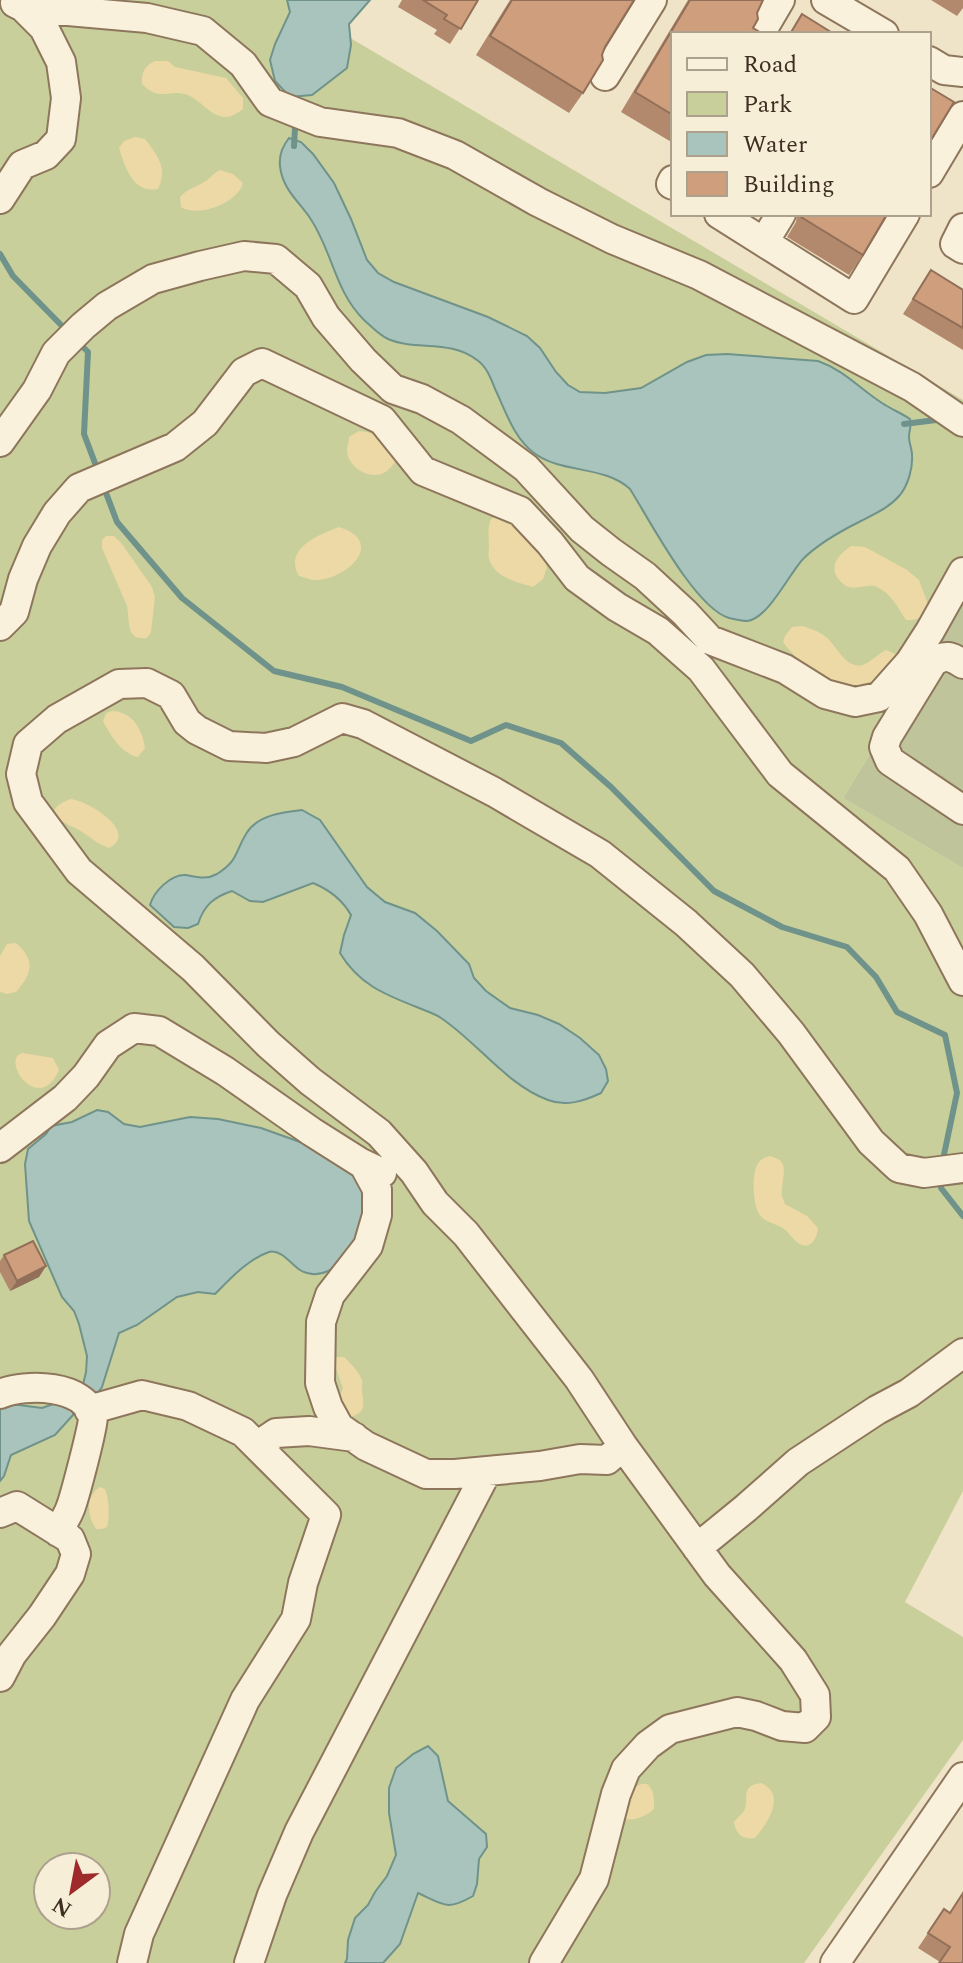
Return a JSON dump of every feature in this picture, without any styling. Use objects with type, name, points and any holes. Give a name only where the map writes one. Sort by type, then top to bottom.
[{"type":"street","points":[[605,76],[652,0]]},
{"type":"street","points":[[761,32],[780,0]]},
{"type":"street","points":[[826,0],[881,32]]},
{"type":"street","points":[[0,199],[22,165],[46,155],[61,139],[66,98],[61,62],[44,28],[16,3]]},
{"type":"street","points":[[16,3],[147,18],[203,31],[243,64],[270,102],[320,122],[398,133],[455,155],[550,209],[699,275],[912,387],[963,422]]},
{"type":"street","points":[[931,62],[944,70],[963,72]]},
{"type":"street","points":[[931,170],[963,116]]},
{"type":"street","points":[[722,216],[854,299],[904,216]]},
{"type":"street","points":[[764,242],[780,216]]},
{"type":"street","points":[[963,228],[955,244],[963,249]]},
{"type":"street","points":[[0,442],[37,390],[56,353],[107,306],[153,279],[244,256],[276,259],[308,286],[326,317],[393,389],[422,399],[461,420],[526,468],[582,529],[645,576],[710,640],[785,669],[825,694],[855,702],[879,697],[910,662],[963,572]]},
{"type":"street","points":[[0,626],[14,612],[37,546],[57,513],[79,488],[175,447],[205,423],[244,372],[262,363],[382,420],[423,471],[520,511],[577,578],[658,631],[701,669],[780,774],[897,869],[928,914],[963,981]]},
{"type":"street","points":[[963,664],[942,656],[933,662],[884,747],[890,761],[963,810]]},
{"type":"street","points":[[544,1963],[594,1879],[616,1794],[626,1769],[648,1745],[670,1729],[737,1712],[782,1726],[805,1728],[816,1717],[815,1695],[793,1660],[717,1575],[531,1315],[466,1234],[432,1199],[414,1172],[379,1133],[310,1081],[268,1044],[193,968],[79,871],[28,802],[21,774],[28,744],[57,719],[119,684],[147,683],[171,695],[187,722],[229,746],[266,748],[294,742],[342,718],[363,724],[481,785],[600,854],[686,923],[742,975],[791,1033],[871,1142],[899,1168],[948,1170]]},
{"type":"street","points":[[0,1148],[65,1098],[86,1076],[108,1045],[134,1028],[159,1031],[225,1071],[364,1165],[432,1199]]},
{"type":"street","points":[[364,1165],[377,1189],[377,1215],[368,1246],[330,1295],[321,1322],[320,1383],[339,1427],[399,1463],[426,1474],[540,1466],[580,1459],[607,1460],[623,1446]]},
{"type":"street","points":[[697,1548],[798,1462],[877,1410],[909,1393],[963,1353]]},
{"type":"street","points":[[0,1394],[12,1389],[47,1387],[87,1404],[94,1420],[70,1509],[58,1532]]},
{"type":"street","points":[[89,1410],[142,1395],[188,1406],[243,1432],[326,1515],[303,1583],[296,1619],[245,1700],[139,1934],[132,1963]]},
{"type":"street","points":[[257,1446],[276,1433],[309,1431],[354,1437]]},
{"type":"street","points":[[249,1963],[272,1895],[299,1832],[487,1471]]},
{"type":"street","points":[[0,1513],[17,1506],[70,1539],[76,1554],[70,1574],[12,1654],[0,1677]]},
{"type":"street","points":[[835,1963],[963,1777]]},
{"type":"green space","points":[[0,0],[286,0],[963,400],[963,603],[843,798],[963,868],[963,1491],[905,1602],[963,1637],[963,1740],[804,1963],[0,1963]]},
{"type":"green space","points":[[963,603],[963,868],[843,798]]},
{"type":"sand","points":[[155,61],[168,61],[175,67],[226,78],[243,98],[243,109],[232,116],[223,117],[188,95],[154,93],[142,84],[142,76],[146,67]]},
{"type":"sand","points":[[135,137],[145,139],[160,162],[162,175],[158,189],[142,187],[127,171],[119,148],[124,141]]},
{"type":"sand","points":[[220,170],[233,174],[243,183],[234,197],[207,210],[181,207],[180,197]]},
{"type":"sand","points":[[359,431],[378,436],[390,448],[396,461],[387,471],[368,474],[351,462],[347,450],[349,437]]},
{"type":"sand","points":[[502,514],[514,519],[541,554],[547,567],[543,579],[533,587],[501,575],[489,559],[491,519]]},
{"type":"sand","points":[[339,527],[353,534],[360,542],[361,551],[356,560],[337,575],[325,579],[312,580],[299,576],[295,566],[299,551],[313,539]]},
{"type":"sand","points":[[106,536],[114,536],[122,544],[152,587],[155,597],[151,632],[147,638],[132,633],[127,606],[102,548],[102,540]]},
{"type":"sand","points":[[851,546],[865,547],[919,580],[929,607],[924,613],[917,619],[906,620],[894,601],[882,590],[873,586],[846,586],[834,568],[840,555]]},
{"type":"sand","points":[[803,626],[823,635],[853,664],[865,664],[886,650],[895,654],[897,665],[883,684],[858,688],[837,684],[806,666],[783,642],[792,627]]},
{"type":"sand","points":[[112,711],[131,718],[139,728],[145,748],[138,757],[122,748],[103,721],[106,713]]},
{"type":"sand","points":[[70,799],[88,805],[108,818],[115,826],[117,841],[109,848],[54,815],[61,803]]},
{"type":"sand","points":[[16,943],[27,955],[30,967],[16,992],[7,994],[0,992],[0,956],[7,944]]},
{"type":"sand","points":[[22,1053],[53,1058],[59,1070],[51,1083],[42,1088],[33,1087],[25,1081],[16,1065],[16,1058]]},
{"type":"sand","points":[[770,1156],[783,1165],[782,1194],[785,1204],[807,1216],[818,1228],[809,1245],[798,1243],[786,1230],[766,1221],[758,1212],[754,1194],[756,1166]]},
{"type":"sand","points":[[337,1357],[344,1357],[358,1372],[362,1382],[363,1408],[349,1417],[337,1403],[343,1388],[334,1363]]},
{"type":"sand","points":[[100,1487],[105,1489],[109,1518],[107,1527],[96,1529],[89,1506],[92,1496]]},
{"type":"sand","points":[[761,1783],[773,1794],[773,1809],[755,1838],[743,1837],[736,1830],[734,1822],[744,1811],[746,1793],[750,1787]]},
{"type":"sand","points":[[647,1784],[651,1789],[654,1809],[640,1817],[625,1819],[622,1815],[630,1790]]},
{"type":"water","points":[[287,0],[370,0],[349,24],[351,45],[347,68],[312,95],[290,97],[275,81],[270,60],[290,12]]},
{"type":"water","points":[[289,138],[301,142],[313,154],[334,183],[367,260],[378,273],[527,336],[568,385],[580,392],[605,393],[641,388],[706,355],[818,361],[836,369],[882,403],[910,419],[912,465],[903,491],[886,507],[809,553],[763,613],[747,621],[729,618],[716,611],[688,581],[630,489],[608,476],[545,460],[527,447],[511,424],[480,363],[467,354],[445,347],[388,339],[364,320],[346,296],[318,231],[283,179],[280,159]]},
{"type":"water","points":[[302,810],[320,820],[367,887],[385,902],[415,913],[437,931],[469,964],[474,978],[486,991],[510,1008],[559,1024],[599,1055],[608,1081],[601,1093],[568,1103],[548,1100],[533,1093],[441,1018],[365,981],[340,953],[351,915],[335,896],[313,883],[263,902],[250,901],[232,891],[210,903],[198,924],[188,928],[174,927],[150,905],[159,889],[175,877],[209,877],[224,869],[233,860],[246,834],[257,823],[271,816]]},
{"type":"water","points":[[97,1110],[108,1112],[124,1124],[140,1127],[190,1117],[218,1119],[261,1128],[300,1142],[351,1168],[367,1190],[360,1239],[343,1261],[326,1272],[309,1274],[282,1255],[269,1252],[247,1264],[215,1294],[198,1292],[177,1297],[137,1325],[119,1333],[102,1387],[92,1401],[81,1393],[87,1356],[79,1324],[74,1311],[62,1297],[29,1221],[25,1164],[28,1149],[51,1126],[72,1122]]},
{"type":"water","points":[[65,1400],[73,1404],[73,1415],[55,1435],[11,1455],[0,1481],[0,1405],[42,1408]]},
{"type":"water","points":[[428,1746],[438,1756],[448,1801],[486,1834],[487,1847],[479,1859],[473,1896],[457,1904],[446,1905],[418,1893],[400,1944],[383,1963],[345,1963],[355,1918],[368,1905],[387,1876],[396,1855],[389,1813],[389,1788],[396,1768]]},
{"type":"building","points":[[423,0],[478,0],[461,29],[444,19],[447,15]]},
{"type":"building","points":[[512,0],[634,0],[605,47],[603,60],[583,93],[490,36]]},
{"type":"building","points":[[690,0],[763,0],[753,28],[760,32],[671,32],[671,114],[635,92]]},
{"type":"building","points":[[802,14],[831,32],[791,32]]},
{"type":"building","points":[[931,88],[954,102],[931,140]]},
{"type":"building","points":[[802,216],[886,216],[863,255]]},
{"type":"building","points":[[931,270],[963,290],[963,328],[913,299]]},
{"type":"building","points":[[33,1241],[46,1266],[17,1281],[4,1255]]},
{"type":"building","points":[[963,1893],[963,1963],[939,1963],[950,1947],[928,1933],[944,1909],[950,1913]]},
{"type":"waterway","points":[[294,146],[295,128]]},
{"type":"waterway","points":[[0,254],[13,276],[66,330]]},
{"type":"waterway","points":[[77,341],[88,352],[84,434],[98,471]]},
{"type":"waterway","points":[[904,424],[936,420]]},
{"type":"waterway","points":[[103,485],[117,522],[182,598],[274,671],[342,687],[471,741],[506,725],[561,743],[611,787],[714,891],[782,927],[847,947],[876,977],[897,1012],[945,1035],[957,1093],[942,1164]]},
{"type":"waterway","points":[[941,1179],[941,1188],[963,1216]]}]
